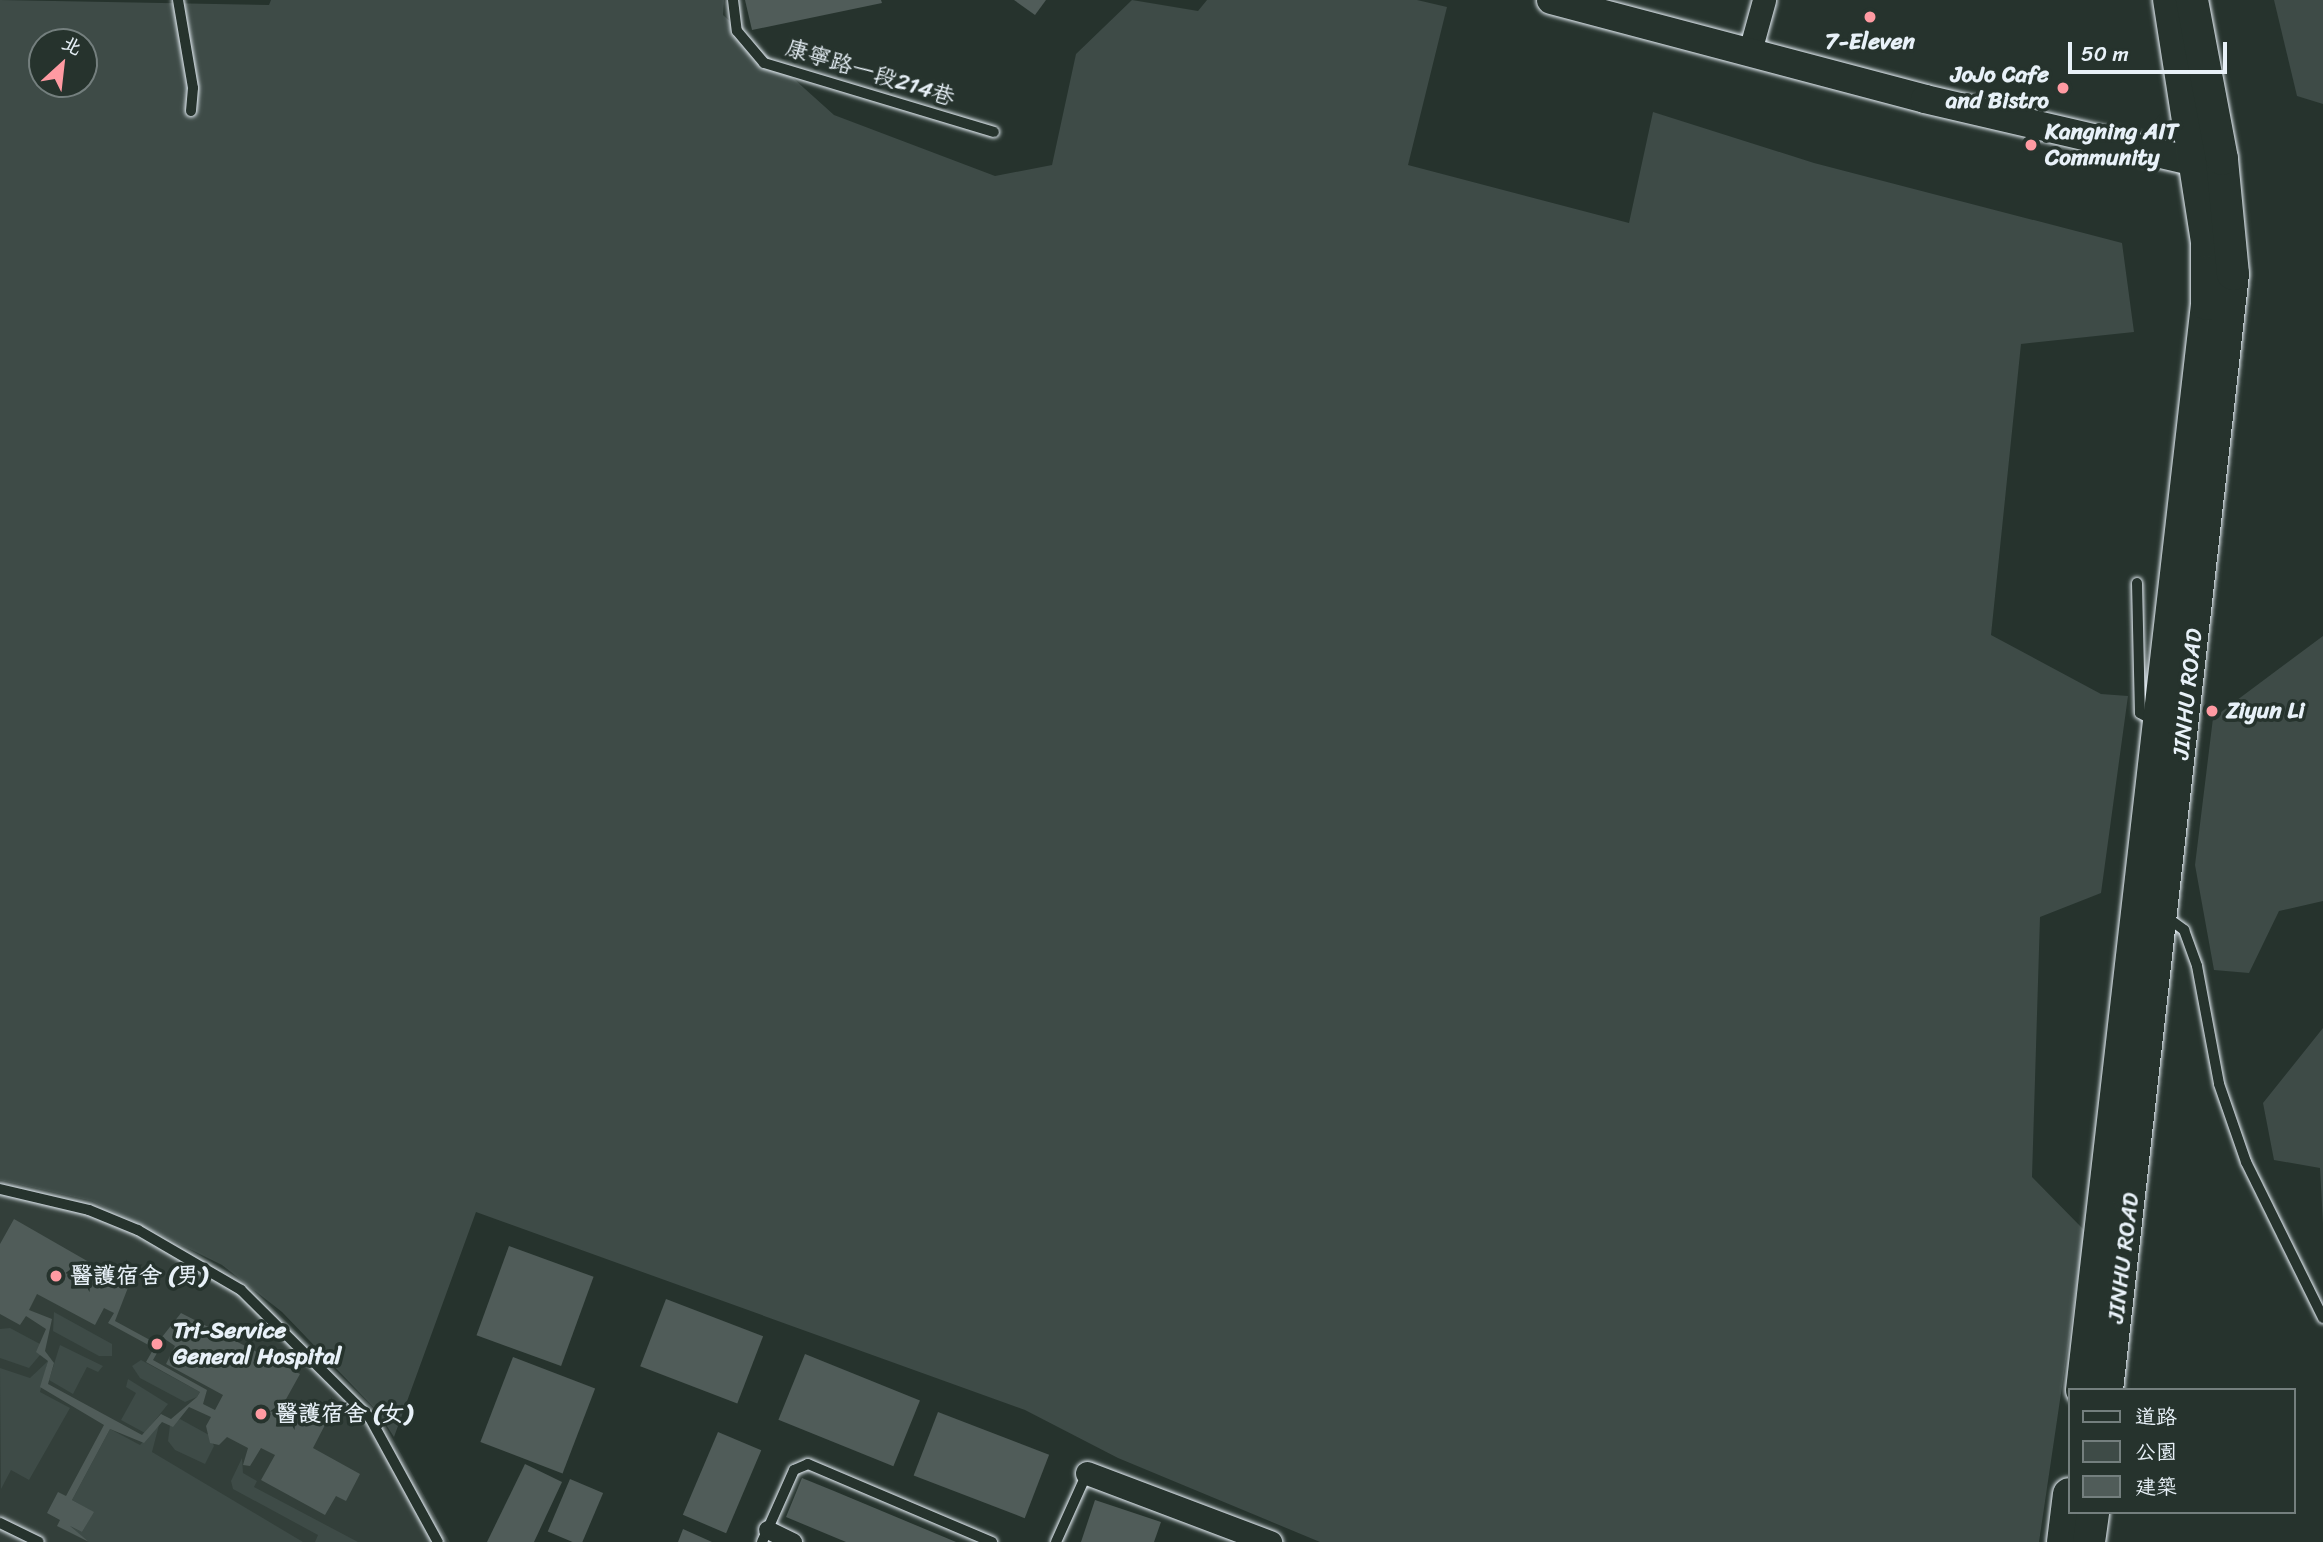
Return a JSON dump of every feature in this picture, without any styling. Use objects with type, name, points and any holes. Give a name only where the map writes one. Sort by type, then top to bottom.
[{"type":"main road","name":"JINHU ROAD","points":[[2082,1388],[2152,915],[2233,274],[2209,160],[2169,0]]},
{"type":"main road","name":"JINHU ROAD","points":[[2107,1388],[2152,915],[2162,724],[2207,304],[2209,160],[2192,0]]},
{"type":"main road","points":[[2063,1542],[2068,1502]]},
{"type":"main road","points":[[2089,1542],[2093,1514]]},
{"type":"street","points":[[1551,0],[1925,99],[2209,160]]},
{"type":"street","points":[[1750,51],[1764,0]]},
{"type":"street","points":[[1087,1473],[1270,1542]]},
{"type":"street","points":[[765,1536],[793,1542]]},
{"type":"lane","points":[[178,0],[193,88],[191,111]]},
{"type":"lane","name":"康寧路一段214巷","points":[[733,0],[737,31],[764,64],[994,132]]},
{"type":"lane","points":[[2137,583],[2140,713],[2162,724]]},
{"type":"lane","points":[[2152,915],[2184,930],[2197,966],[2219,1084],[2246,1162],[2323,1318]]},
{"type":"lane","points":[[0,1189],[89,1210],[138,1230],[242,1290],[370,1418],[438,1542]]},
{"type":"lane","points":[[765,1536],[794,1469],[808,1464],[992,1542]]},
{"type":"lane","points":[[1056,1542],[1087,1473]]},
{"type":"lane","points":[[0,1523],[39,1542]]},
{"type":"shaded area","name":"Tri-Service General Hospital","points":[[0,1180],[92,1201],[142,1221],[247,1283],[378,1412],[450,1542],[0,1542]]},
{"type":"green space","points":[[0,0],[269,5],[271,0],[724,0],[723,15],[834,115],[995,176],[1052,165],[1076,54],[1132,0],[1198,11],[1207,0],[1417,0],[1447,7],[1408,165],[1629,223],[1653,112],[1814,163],[2122,243],[2134,332],[2021,344],[1991,635],[2101,694],[2128,696],[2101,893],[2040,917],[2032,1177],[2085,1231],[2039,1542],[1320,1542],[1118,1458],[1025,1410],[476,1212],[394,1437],[378,1412],[282,1312],[222,1265],[92,1201],[0,1180]]},
{"type":"green space","points":[[2274,0],[2323,0],[2323,104],[2297,96]]},
{"type":"green space","points":[[2323,636],[2323,901],[2279,911],[2249,973],[2214,970],[2195,865],[2213,718]]},
{"type":"green space","points":[[2323,1028],[2323,1224],[2320,1168],[2274,1160],[2263,1103]]},
{"type":"green space","points":[[54,1312],[112,1344],[112,1356],[99,1356],[53,1331]]},
{"type":"green space","points":[[10,1328],[40,1344],[40,1355],[29,1368],[0,1358],[0,1329]]},
{"type":"green space","points":[[60,1345],[103,1366],[98,1372],[87,1367],[73,1394],[49,1380]]},
{"type":"green space","points":[[141,1360],[200,1392],[197,1397],[185,1402],[140,1378],[132,1366]]},
{"type":"green space","points":[[48,1361],[40,1392],[70,1408],[29,1480],[11,1470],[1,1489],[0,1368],[30,1378]]},
{"type":"green space","points":[[128,1379],[168,1404],[145,1433],[121,1420],[136,1393],[126,1387]]},
{"type":"green space","points":[[180,1419],[209,1435],[214,1446],[205,1464],[175,1450],[168,1441],[170,1425]]},
{"type":"green space","points":[[159,1425],[152,1452],[303,1542],[89,1542],[65,1524],[82,1532],[93,1512],[72,1500],[110,1429],[140,1445]]},
{"type":"green space","points":[[242,1458],[243,1473],[257,1481],[254,1487],[358,1542],[315,1542],[318,1535],[233,1489],[231,1481]]},
{"type":"building","points":[[745,0],[881,0],[882,3],[752,30]]},
{"type":"building","points":[[1014,0],[1046,0],[1035,15]]},
{"type":"building","points":[[14,1219],[129,1285],[115,1321],[161,1346],[153,1360],[207,1390],[203,1404],[215,1410],[223,1395],[166,1364],[175,1346],[162,1337],[181,1313],[300,1374],[285,1401],[327,1421],[313,1448],[360,1474],[346,1501],[336,1496],[325,1515],[261,1480],[275,1455],[261,1448],[250,1466],[243,1465],[248,1448],[227,1437],[219,1445],[210,1443],[206,1426],[211,1417],[189,1407],[173,1427],[162,1422],[144,1443],[110,1429],[72,1500],[94,1512],[82,1532],[70,1526],[89,1542],[57,1526],[60,1520],[47,1513],[58,1492],[66,1496],[104,1425],[40,1387],[48,1361],[36,1352],[46,1329],[26,1316],[20,1325],[0,1314],[0,1244]],"holes":[[[37,1294],[95,1325],[104,1308],[114,1313],[108,1323],[154,1348],[146,1362],[200,1392],[197,1397],[171,1419],[161,1414],[142,1435],[48,1384],[54,1363],[45,1351],[52,1319],[29,1310]]]},
{"type":"building","points":[[509,1246],[594,1277],[561,1366],[477,1335]]},
{"type":"building","points":[[666,1299],[763,1336],[737,1403],[640,1366]]},
{"type":"building","points":[[805,1354],[920,1400],[893,1466],[778,1420]]},
{"type":"building","points":[[513,1357],[595,1389],[563,1473],[480,1442]]},
{"type":"building","points":[[938,1412],[1049,1455],[1025,1518],[914,1475]]},
{"type":"building","points":[[718,1432],[761,1450],[726,1533],[683,1515]]},
{"type":"building","points":[[525,1464],[562,1482],[534,1542],[487,1542]]},
{"type":"building","points":[[802,1478],[956,1542],[846,1542],[786,1517]]},
{"type":"building","points":[[570,1479],[603,1493],[582,1542],[573,1542],[548,1531]]},
{"type":"building","points":[[1095,1500],[1161,1522],[1154,1542],[1081,1542]]},
{"type":"building","points":[[683,1529],[712,1542],[678,1542]]},
{"type":"place","name":"7-Eleven","points":[[1870,17]]},
{"type":"place","name":"JoJo Cafe and Bistro","points":[[2063,88]]},
{"type":"place","name":"Kangning AIT Community","points":[[2031,145]]},
{"type":"place","name":"Ziyun Li","points":[[2212,711]]},
{"type":"place","name":"醫護宿舍 (男)","points":[[56,1276]]},
{"type":"place","name":"Tri-Service General Hospital","points":[[157,1344]]},
{"type":"place","name":"醫護宿舍 (女)","points":[[261,1414]]}]
